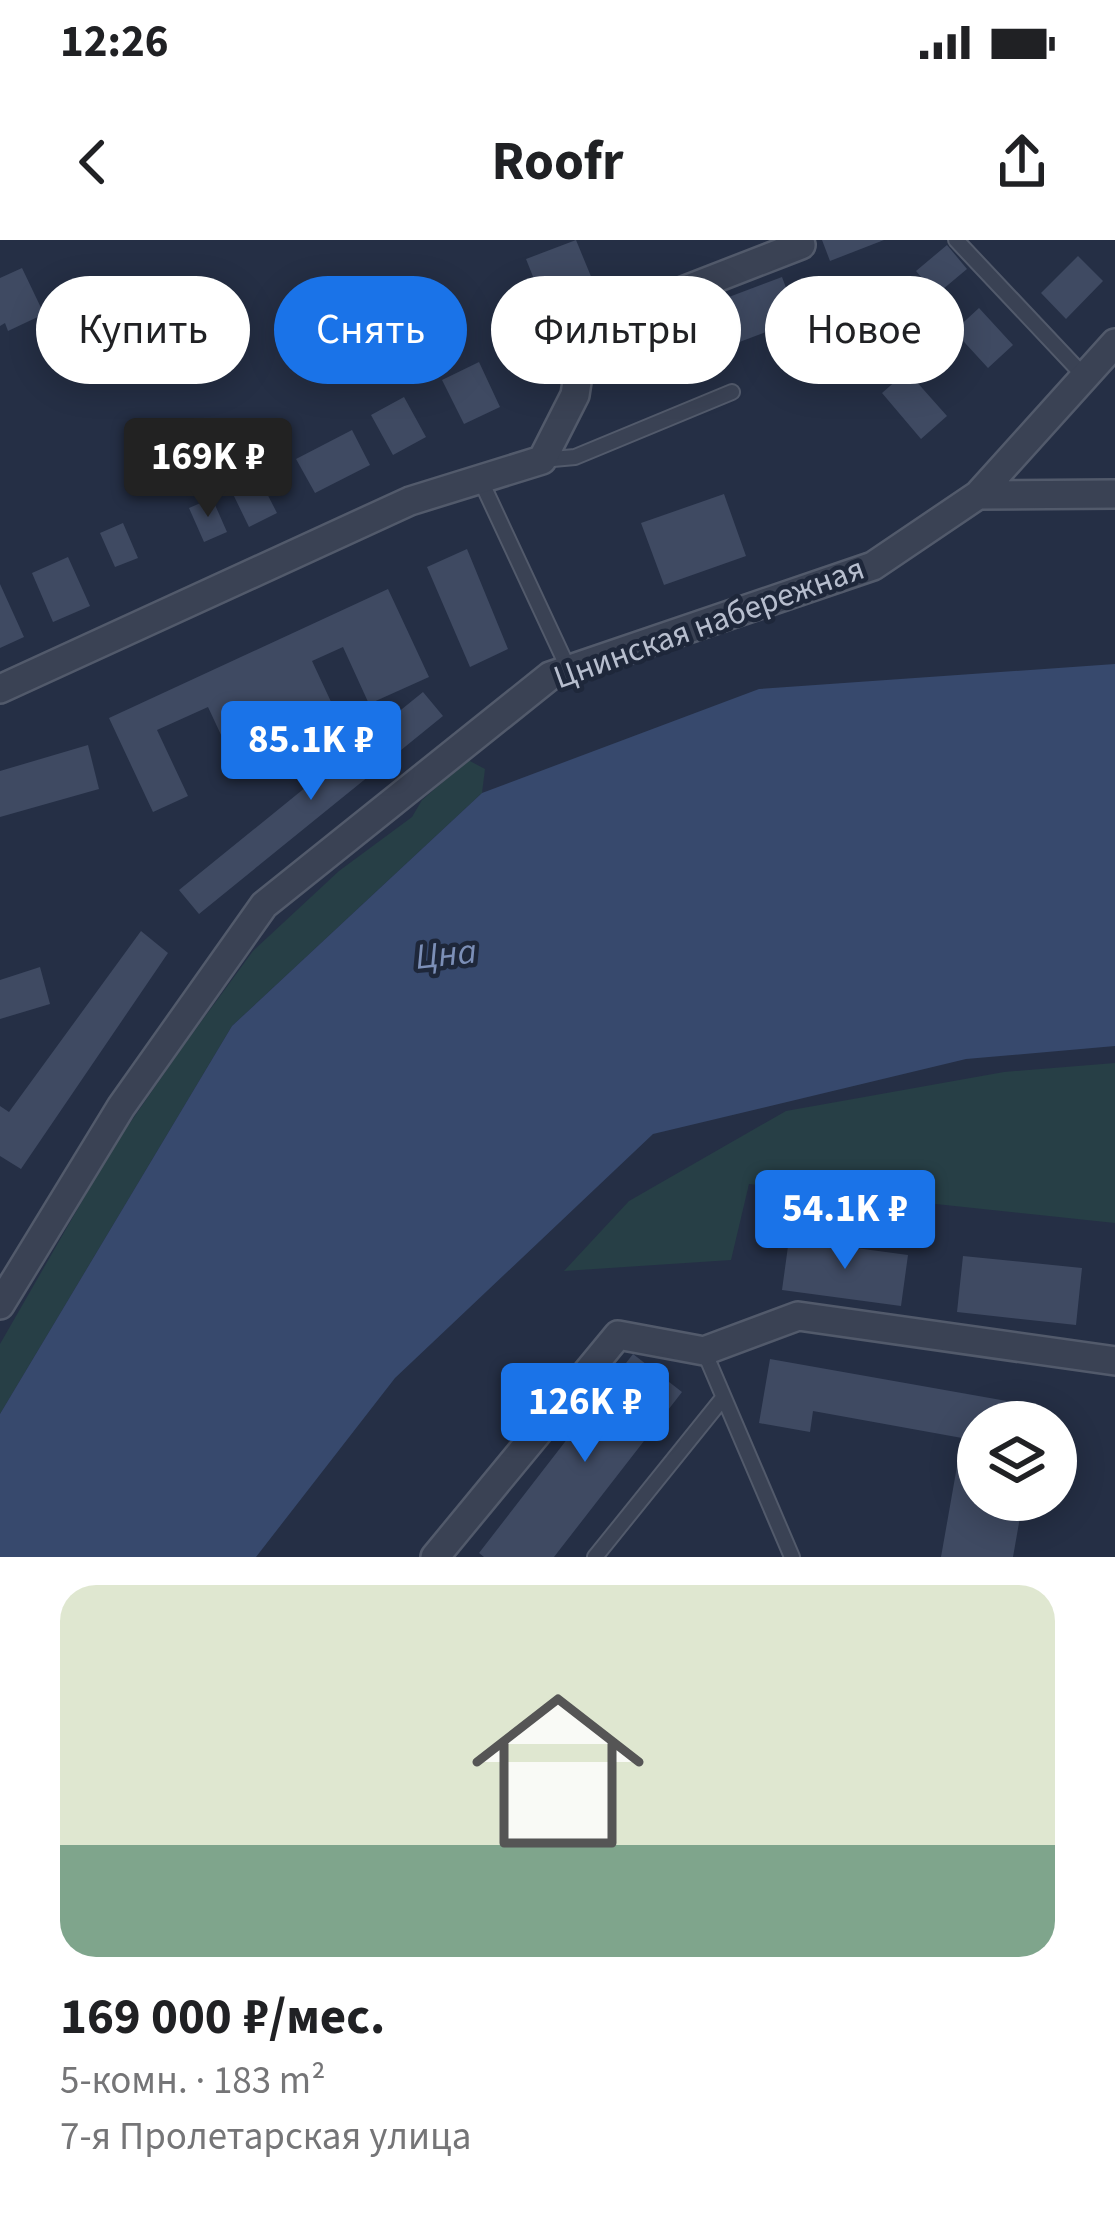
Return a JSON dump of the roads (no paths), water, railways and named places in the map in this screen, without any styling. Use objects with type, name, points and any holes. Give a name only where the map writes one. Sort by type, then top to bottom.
[{"type":"street","points":[[0,689],[410,500],[542,460],[575,395],[585,329],[801,245]]},
{"type":"street","name":"Цнинская набережная","points":[[0,1306],[121,1107],[264,905],[550,676],[873,566],[977,495],[1115,343]]},
{"type":"street","points":[[977,495],[1115,494]]},
{"type":"street","points":[[440,1556],[618,1335],[704,1351],[798,1316],[1115,1361]]},
{"type":"lane","points":[[956,240],[1085,377]]},
{"type":"lane","points":[[542,460],[574,457],[732,392]]},
{"type":"lane","points":[[481,482],[569,670]]},
{"type":"lane","points":[[704,1351],[792,1557]]},
{"type":"lane","points":[[595,1557],[723,1398]]},
{"type":"water","name":"Цна","points":[[1115,664],[1115,1046],[966,1059],[653,1134],[395,1378],[256,1557],[0,1557],[0,1414],[232,1026],[482,793],[759,689]]}]
